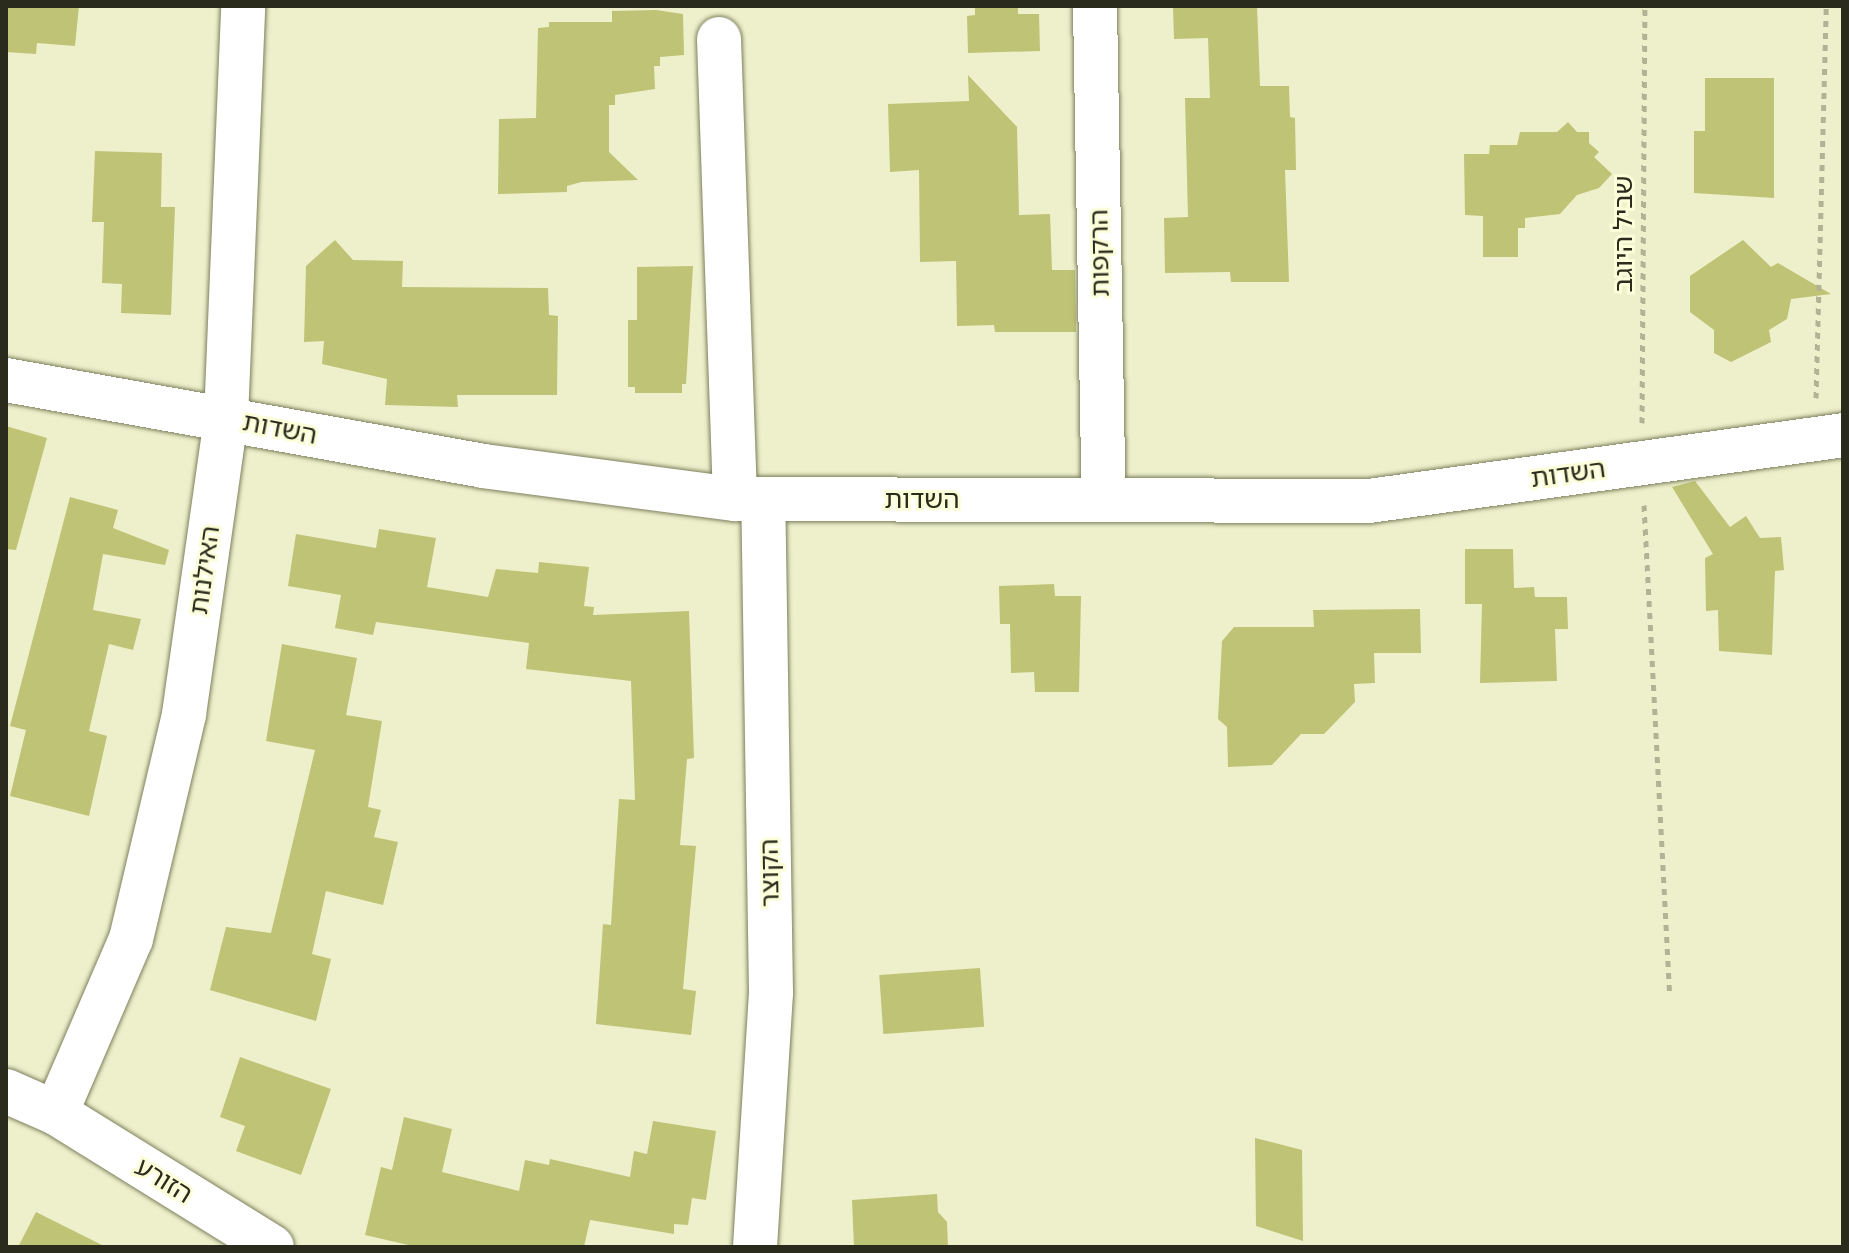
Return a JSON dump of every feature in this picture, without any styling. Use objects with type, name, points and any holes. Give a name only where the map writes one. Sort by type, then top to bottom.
[{"type":"street","name":"האילנות","points":[[56,1113],[131,939],[184,714],[226,418],[243,6]]},
{"type":"street","name":"הרקפות","points":[[1095,6],[1104,500]]},
{"type":"street","name":"הקוצר","points":[[719,39],[749,499],[771,993],[755,1247]]},
{"type":"street","name":"השדות","points":[[6,380],[483,466],[749,499],[1369,501],[1829,437]]},
{"type":"street","name":"הזורע","points":[[6,1091],[56,1113],[272,1247]]},
{"type":"path","name":"שביל היוגב","points":[[1645,6],[1642,463],[1670,995]]},
{"type":"path","points":[[1826,6],[1829,437]]},
{"type":"building","points":[[6,6],[79,6],[75,46],[37,43],[36,54],[6,52]]},
{"type":"building","points":[[975,6],[1018,6],[1018,14],[1039,14],[1040,51],[968,53],[967,16],[975,15]]},
{"type":"building","points":[[1173,6],[1257,6],[1260,86],[1289,86],[1290,117],[1295,118],[1296,170],[1285,170],[1289,282],[1231,282],[1230,272],[1165,273],[1164,218],[1188,217],[1185,98],[1210,98],[1208,38],[1174,39]]},
{"type":"building","points":[[656,10],[683,14],[684,55],[660,57],[660,66],[654,66],[655,89],[615,95],[615,105],[609,105],[609,152],[638,180],[581,182],[567,186],[567,192],[498,194],[499,119],[536,118],[538,28],[549,27],[549,22],[612,22],[612,11]]},
{"type":"building","points":[[968,75],[1017,127],[1019,215],[1050,214],[1052,270],[1075,270],[1076,332],[995,332],[994,325],[957,326],[956,261],[920,262],[919,170],[890,172],[888,104],[969,101]]},
{"type":"building","points":[[1705,78],[1774,78],[1774,198],[1694,193],[1694,131],[1705,131]]},
{"type":"building","points":[[1568,122],[1577,132],[1589,132],[1589,143],[1599,152],[1594,157],[1612,174],[1599,188],[1577,195],[1560,214],[1525,218],[1525,228],[1518,228],[1518,257],[1483,257],[1483,216],[1465,215],[1464,154],[1489,154],[1490,145],[1517,145],[1520,132],[1557,132]]},
{"type":"building","points":[[95,151],[162,153],[161,207],[175,207],[171,315],[121,313],[122,284],[102,283],[104,222],[92,222]]},
{"type":"building","points":[[335,240],[353,260],[403,261],[402,287],[548,288],[549,315],[558,316],[557,395],[457,395],[458,407],[385,405],[387,379],[322,364],[324,341],[304,342],[306,266]]},
{"type":"building","points":[[1743,240],[1771,267],[1778,263],[1831,294],[1791,299],[1787,319],[1769,330],[1771,342],[1731,362],[1714,353],[1714,330],[1690,312],[1690,276]]},
{"type":"building","points":[[693,266],[686,384],[682,384],[682,393],[635,393],[635,387],[628,387],[628,320],[637,320],[637,267]]},
{"type":"building","points":[[6,426],[47,438],[16,550],[6,549]]},
{"type":"building","points":[[1695,481],[1730,527],[1746,516],[1760,538],[1781,537],[1784,570],[1775,571],[1772,655],[1719,651],[1718,610],[1706,611],[1705,558],[1713,554],[1672,487]]},
{"type":"building","points":[[70,497],[118,510],[113,528],[169,550],[165,565],[103,554],[93,610],[141,619],[133,650],[109,644],[89,731],[107,736],[89,816],[10,796],[26,730],[10,726]]},
{"type":"building","points":[[379,529],[436,538],[427,587],[488,597],[496,569],[538,573],[539,562],[589,567],[584,606],[594,607],[593,615],[689,611],[694,758],[687,759],[680,845],[696,846],[683,989],[696,991],[691,1035],[596,1024],[603,924],[611,925],[619,799],[635,800],[631,681],[526,669],[529,643],[376,622],[373,635],[335,628],[341,595],[288,586],[296,534],[376,548]]},
{"type":"building","points":[[1465,549],[1513,549],[1514,588],[1534,587],[1535,597],[1567,597],[1568,629],[1555,629],[1557,681],[1480,683],[1482,604],[1465,604]]},
{"type":"building","points":[[1054,584],[1055,596],[1081,596],[1079,692],[1035,692],[1034,672],[1011,673],[1010,624],[1000,624],[999,586]]},
{"type":"building","points":[[1420,609],[1421,653],[1374,653],[1375,683],[1354,684],[1355,702],[1324,734],[1301,734],[1272,765],[1228,767],[1227,727],[1218,719],[1222,641],[1234,627],[1314,627],[1313,610]]},
{"type":"building","points":[[282,644],[357,658],[346,715],[382,721],[368,807],[381,810],[374,837],[398,842],[383,905],[326,891],[312,954],[331,959],[316,1021],[210,990],[226,927],[271,933],[315,750],[266,741]]},
{"type":"building","points":[[980,968],[984,1027],[883,1034],[879,975]]},
{"type":"building","points":[[240,1057],[331,1089],[301,1175],[236,1151],[245,1126],[220,1117]]},
{"type":"building","points":[[404,1117],[452,1129],[442,1172],[519,1191],[525,1160],[549,1165],[550,1159],[630,1177],[634,1151],[647,1154],[653,1121],[716,1131],[706,1200],[692,1198],[688,1225],[674,1224],[674,1234],[590,1220],[584,1247],[417,1247],[365,1235],[381,1167],[392,1170]]},
{"type":"building","points":[[1255,1138],[1302,1150],[1303,1241],[1256,1226]]},
{"type":"building","points":[[937,1194],[938,1212],[947,1222],[948,1247],[854,1247],[852,1200]]},
{"type":"building","points":[[36,1212],[106,1247],[18,1247]]}]
